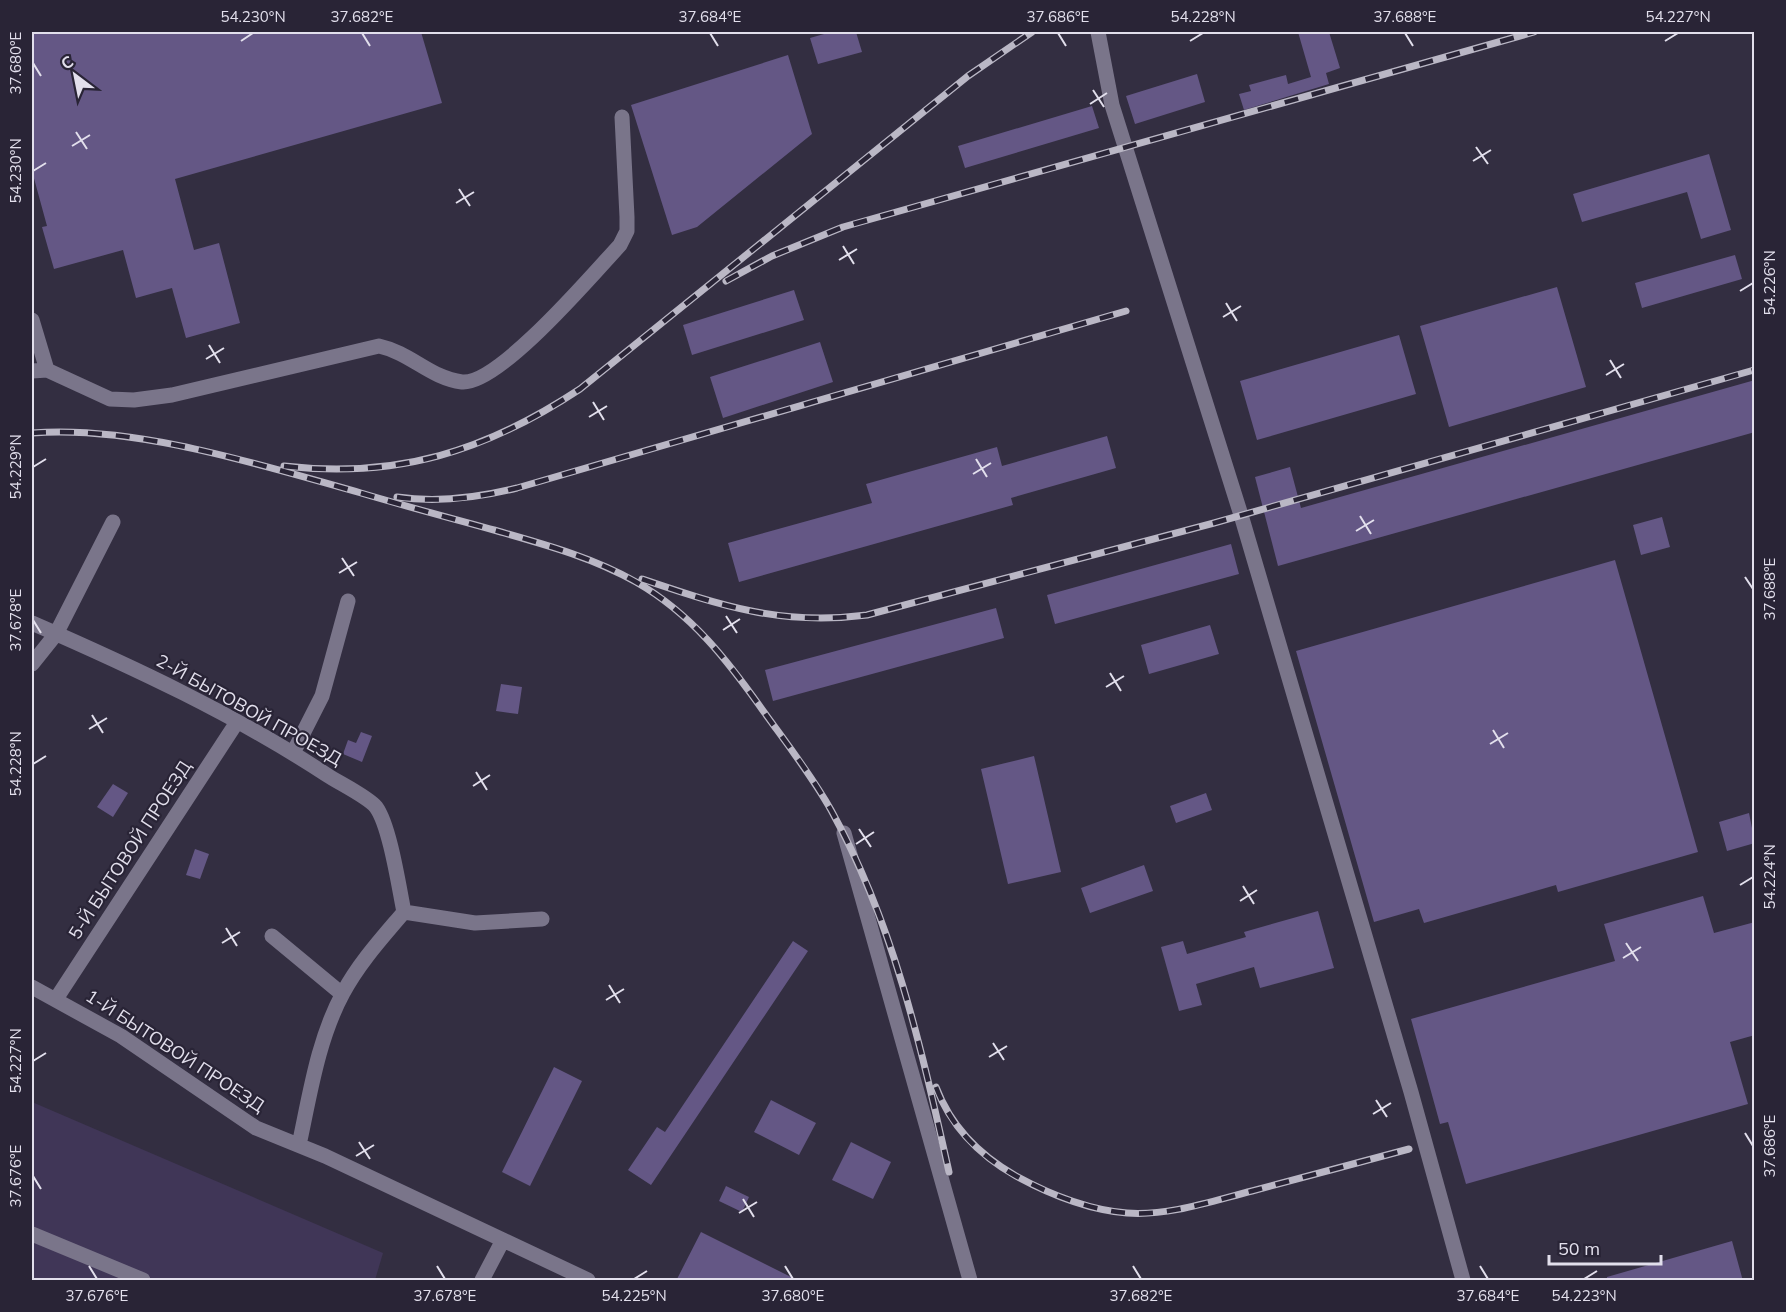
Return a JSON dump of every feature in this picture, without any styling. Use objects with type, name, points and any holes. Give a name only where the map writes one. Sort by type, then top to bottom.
[{"type":"street","points":[[1098,32],[1112,105],[1247,538],[1411,1092],[1463,1281]]},
{"type":"street","points":[[32,320],[39,371],[110,399],[134,400],[172,395],[379,346],[398,350],[441,378],[466,382],[487,375],[513,356],[620,245],[627,231],[622,117]]},
{"type":"street","points":[[32,664],[56,634],[113,522]]},
{"type":"street","points":[[293,753],[322,696],[348,601]]},
{"type":"street","name":"2-Й БЫТОВОЙ ПРОЕЗД","points":[[32,623],[137,670],[237,722],[293,753],[376,807],[390,842],[404,912]]},
{"type":"street","name":"5-Й БЫТОВОЙ ПРОЕЗД","points":[[56,999],[237,722]]},
{"type":"street","points":[[844,833],[970,1281]]},
{"type":"street","points":[[299,1145],[324,1041],[342,994],[371,950],[404,912],[475,923],[542,919]]},
{"type":"street","points":[[272,936],[342,994]]},
{"type":"street","name":"1-Й БЫТОВОЙ ПРОЕЗД","points":[[32,987],[128,1040],[207,1097],[256,1128],[299,1145],[588,1281]]},
{"type":"street","points":[[32,1234],[143,1281]]},
{"type":"street","points":[[482,1281],[503,1240]]},
{"type":"shaded area","points":[[32,1102],[383,1253],[375,1280],[32,1280]]},
{"type":"building","points":[[32,32],[421,32],[442,103],[175,179],[194,250],[219,243],[240,323],[186,338],[172,288],[136,298],[123,250],[54,269],[42,227],[47,226],[32,171]]},
{"type":"building","points":[[831,32],[856,32],[862,52],[818,64],[810,38]]},
{"type":"building","points":[[1298,32],[1329,32],[1340,68],[1326,73],[1329,84],[1244,110],[1239,94],[1251,91],[1249,85],[1286,75],[1288,84],[1311,77]]},
{"type":"building","points":[[788,55],[812,134],[697,227],[672,235],[631,105]]},
{"type":"building","points":[[1197,74],[1205,102],[1135,124],[1126,96]]},
{"type":"building","points":[[1092,106],[1099,128],[965,168],[958,146]]},
{"type":"building","points":[[1709,154],[1731,230],[1701,239],[1687,192],[1582,222],[1573,194]]},
{"type":"building","points":[[1735,255],[1742,279],[1642,308],[1635,283]]},
{"type":"building","points":[[1557,287],[1586,387],[1449,427],[1420,326]]},
{"type":"building","points":[[794,290],[804,320],[692,355],[683,325]]},
{"type":"building","points":[[1399,335],[1416,394],[1257,440],[1240,381]]},
{"type":"building","points":[[820,342],[833,382],[723,418],[710,377]]},
{"type":"building","points":[[1755,380],[1755,432],[1278,566],[1255,477],[1290,467],[1301,508]]},
{"type":"building","points":[[1107,436],[1116,468],[1011,498],[1013,505],[739,582],[728,543],[872,503],[866,484],[997,447],[1002,466]]},
{"type":"building","points":[[1662,517],[1670,547],[1641,555],[1633,525]]},
{"type":"building","points":[[1231,544],[1239,574],[1055,624],[1047,595]]},
{"type":"building","points":[[1615,560],[1698,852],[1558,892],[1556,885],[1424,923],[1419,909],[1374,922],[1296,651]]},
{"type":"building","points":[[996,608],[1004,638],[773,701],[765,670]]},
{"type":"building","points":[[1210,625],[1219,654],[1149,674],[1141,645]]},
{"type":"building","points":[[501,684],[522,687],[518,714],[496,711]]},
{"type":"building","points":[[361,732],[372,736],[362,762],[343,754],[348,740],[356,743]]},
{"type":"building","points":[[1034,756],[1061,872],[1008,884],[981,769]]},
{"type":"building","points":[[113,784],[128,793],[113,817],[97,807]]},
{"type":"building","points":[[1206,793],[1212,810],[1176,823],[1170,806]]},
{"type":"building","points":[[1749,813],[1755,843],[1727,851],[1719,822]]},
{"type":"building","points":[[195,849],[209,854],[200,879],[186,875]]},
{"type":"building","points":[[1144,865],[1153,891],[1090,913],[1081,888]]},
{"type":"building","points":[[1703,896],[1714,933],[1755,922],[1755,1035],[1730,1042],[1748,1104],[1466,1184],[1448,1122],[1440,1124],[1411,1019],[1615,961],[1604,924]]},
{"type":"building","points":[[1318,911],[1334,968],[1260,988],[1254,967],[1196,984],[1202,1005],[1179,1011],[1161,947],[1183,941],[1187,954],[1246,937],[1244,932]]},
{"type":"building","points":[[793,941],[808,951],[651,1185],[628,1170],[657,1127],[665,1132]]},
{"type":"building","points":[[554,1067],[582,1081],[530,1186],[502,1172]]},
{"type":"building","points":[[771,1100],[816,1123],[799,1155],[754,1132]]},
{"type":"building","points":[[851,1142],[891,1162],[873,1199],[832,1180]]},
{"type":"building","points":[[726,1186],[749,1197],[742,1212],[719,1201]]},
{"type":"building","points":[[701,1232],[799,1281],[676,1281]]},
{"type":"building","points":[[1732,1241],[1743,1281],[1607,1281],[1607,1277]]},
{"type":"railway","points":[[284,466],[326,469],[403,464],[440,456],[475,444],[545,411],[580,389],[968,76],[1032,32]]},
{"type":"railway","points":[[726,281],[772,256],[843,227],[1534,32]]},
{"type":"railway","points":[[397,497],[427,500],[457,498],[517,488],[1126,311]]},
{"type":"railway","points":[[642,579],[699,598],[779,616],[836,618],[867,615],[1214,523],[1754,370]]},
{"type":"railway","points":[[32,433],[72,432],[155,441],[282,471],[567,552],[619,573],[675,609],[708,640],[722,657],[799,760],[831,810],[853,853],[889,942],[903,987],[928,1079],[949,1172]]},
{"type":"railway","points":[[936,1087],[958,1127],[978,1149],[1003,1168],[1056,1195],[1084,1205],[1127,1213],[1159,1212],[1190,1207],[1409,1149]]}]
